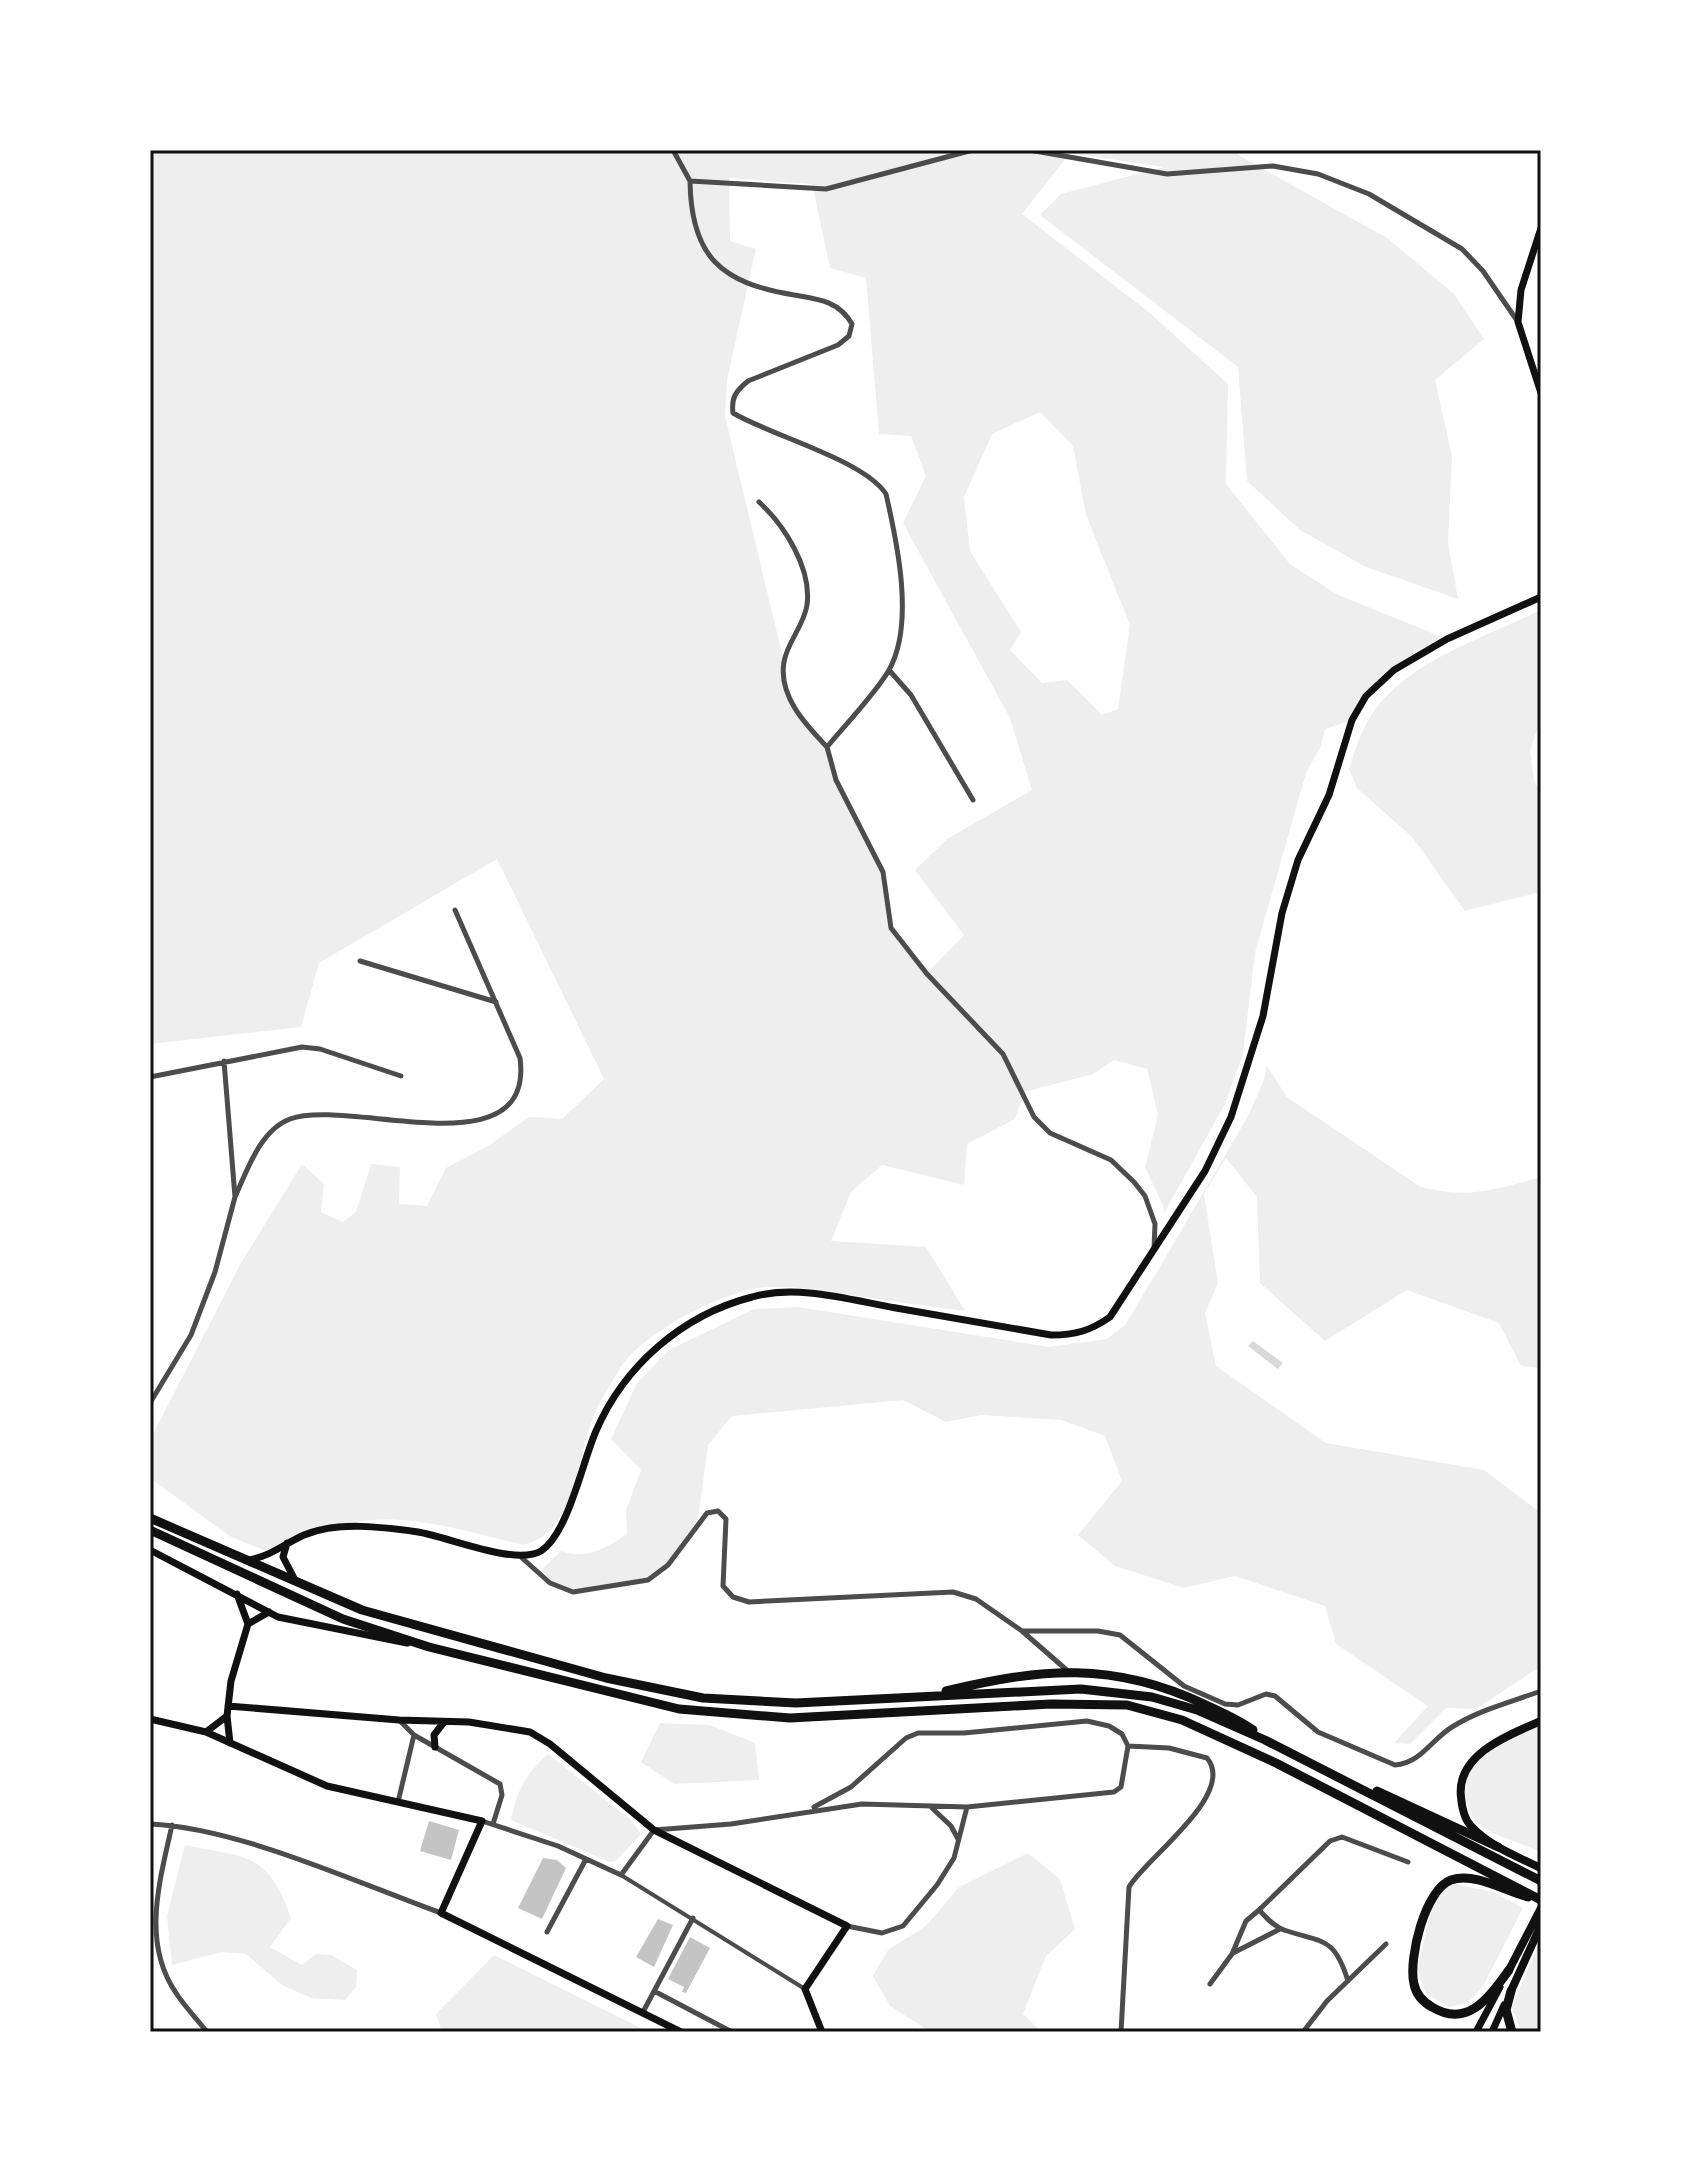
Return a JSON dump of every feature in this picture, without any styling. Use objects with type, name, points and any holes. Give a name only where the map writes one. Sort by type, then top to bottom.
[{"type":"highway","points":[[150,1518],[362,1610],[606,1678],[703,1698],[796,1703],[1068,1690],[1119,1691],[1197,1710],[1541,1868]]},
{"type":"highway","points":[[150,1530],[299,1601],[429,1647],[634,1699],[733,1716],[790,1718],[1051,1704],[1127,1705],[1182,1720],[1228,1740],[1541,1900]]},
{"type":"highway","points":[[920,1697],[1024,1675],[1069,1672],[1130,1677],[1163,1685],[1244,1723],[1265,1740]]},
{"type":"highway","points":[[1498,1847],[1471,1826],[1464,1814],[1462,1781],[1477,1756],[1541,1721]]},
{"type":"highway","points":[[1325,1769],[1541,1881]]},
{"type":"highway","points":[[1538,1926],[1486,2002],[1474,2010],[1460,2015],[1440,2012],[1424,2002],[1414,1986],[1413,1970],[1431,1897],[1441,1885],[1467,1878],[1541,1900]]},
{"type":"highway","points":[[1512,2032],[1506,2010],[1538,1926],[1541,1908]]},
{"type":"main road","points":[[1541,228],[1521,290],[1518,322],[1541,393]]},
{"type":"main road","points":[[249,1560],[266,1557],[287,1543],[328,1529],[364,1526],[419,1533],[522,1558],[540,1551],[550,1543],[610,1402],[644,1357],[713,1312],[752,1296],[805,1292],[1051,1335],[1074,1335],[1094,1328],[1110,1317],[1154,1254],[1205,1171],[1231,1117],[1260,1028],[1282,913],[1298,860],[1329,795],[1352,720],[1366,696],[1394,670],[1447,639],[1541,597]]},
{"type":"main road","points":[[287,1543],[283,1557],[295,1580]]},
{"type":"main road","points":[[150,1550],[269,1612],[320,1628],[429,1647]]},
{"type":"main road","points":[[237,1594],[248,1624]]},
{"type":"main road","points":[[230,1743],[227,1716],[237,1653],[248,1624],[269,1612]]},
{"type":"main road","points":[[228,1706],[399,1720],[501,1724],[530,1732],[550,1744],[654,1830],[847,1926],[805,1989],[819,2031]]},
{"type":"main road","points":[[206,1732],[227,1716]]},
{"type":"main road","points":[[150,1719],[206,1732],[327,1786],[482,1821],[441,1913],[681,2032]]},
{"type":"main road","points":[[435,1747],[434,1735],[444,1722]]},
{"type":"main road","points":[[1476,2032],[1509,1970]]},
{"type":"main road","points":[[1492,2032],[1511,1991]]},
{"type":"street","points":[[673,150],[690,181],[691,217],[703,246],[726,274],[755,286],[820,298],[844,310],[852,324],[849,336],[838,345],[748,381],[736,391],[733,413],[759,429],[852,466],[877,481],[886,494],[904,603],[889,670],[827,747]]},
{"type":"street","points":[[690,181],[826,189],[973,150]]},
{"type":"street","points":[[1029,150],[1167,174],[1273,166],[1318,174],[1369,194],[1462,249],[1483,271],[1518,322]]},
{"type":"street","points":[[759,502],[785,530],[805,585],[807,606],[784,662],[785,684],[801,719],[827,747],[836,780],[883,872],[891,928],[927,974],[1003,1054],[1034,1117],[1050,1133],[1111,1160],[1134,1182],[1145,1196],[1155,1224],[1154,1254]]},
{"type":"street","points":[[889,670],[911,695],[973,800]]},
{"type":"street","points":[[150,1403],[191,1335],[215,1272],[235,1197],[265,1138],[288,1119],[319,1114],[433,1123],[476,1121],[500,1113],[517,1097],[522,1077],[520,1058],[455,910]]},
{"type":"street","points":[[360,961],[496,1002]]},
{"type":"street","points":[[150,1077],[302,1047],[320,1049],[401,1076]]},
{"type":"street","points":[[224,1061],[235,1197]]},
{"type":"street","points":[[522,1558],[550,1583],[573,1592],[648,1580],[668,1565],[707,1513],[718,1511],[726,1519],[723,1586],[733,1597],[749,1602],[953,1592],[976,1599],[1022,1631],[1069,1672]]},
{"type":"street","points":[[1022,1631],[1098,1631],[1120,1635],[1184,1686],[1225,1704],[1238,1705],[1266,1694],[1275,1696],[1318,1732],[1395,1765],[1408,1764],[1449,1728],[1477,1713],[1541,1691]]},
{"type":"street","points":[[399,1720],[414,1735],[500,1784],[502,1795],[493,1824]]},
{"type":"street","points":[[621,1875],[654,1830],[731,1824],[862,1804],[967,1807],[1114,1792],[1121,1787],[1128,1746],[1122,1734],[1087,1721],[964,1733],[918,1733],[906,1738],[851,1787],[808,1810]]},
{"type":"street","points":[[398,1802],[414,1735]]},
{"type":"street","points":[[1121,2032],[1129,1887],[1139,1870],[1199,1812],[1209,1794],[1212,1770],[1207,1758],[1189,1752],[1128,1746]]},
{"type":"street","points":[[931,1807],[951,1826],[958,1839]]},
{"type":"street","points":[[847,1926],[882,1933],[903,1926],[937,1885],[954,1858],[967,1807]]},
{"type":"street","points":[[482,1821],[621,1875],[805,1989]]},
{"type":"street","points":[[150,1824],[172,1825],[245,1843],[441,1913]]},
{"type":"street","points":[[172,1825],[156,1898],[156,1935],[174,1991],[207,2032]]},
{"type":"street","points":[[1210,1984],[1232,1954],[1246,1921],[1330,1841],[1342,1837],[1408,1862]]},
{"type":"street","points":[[547,1932],[586,1859]]},
{"type":"street","points":[[1259,1910],[1280,1929],[1323,1940],[1337,1950],[1348,1981]]},
{"type":"street","points":[[643,2012],[693,1918]]},
{"type":"street","points":[[1232,1954],[1280,1929]]},
{"type":"street","points":[[1303,2032],[1327,2001],[1386,1944]]},
{"type":"street","points":[[654,1991],[732,2032]]},
{"type":"shaded area","points":[[150,150],[1235,150],[1240,156],[1387,238],[1454,294],[1484,339],[1435,380],[1452,456],[1448,543],[1458,599],[1366,567],[1300,530],[1247,481],[1238,367],[1040,215],[1061,194],[1164,167],[1070,153],[1022,214],[1150,313],[1228,384],[1226,484],[1290,564],[1336,594],[1447,639],[1382,683],[1352,720],[1325,729],[1321,746],[1306,773],[1255,953],[1243,1054],[1225,1104],[1163,1215],[1164,1208],[1145,1167],[1158,1115],[1147,1069],[1114,1060],[1093,1074],[1024,1092],[1015,1119],[967,1144],[964,1185],[882,1165],[851,1192],[831,1241],[926,1247],[965,1311],[798,1288],[764,1287],[737,1293],[679,1319],[629,1357],[595,1412],[572,1493],[564,1510],[554,1526],[541,1538],[523,1545],[422,1522],[366,1520],[304,1536],[266,1551],[231,1537],[150,1478],[150,1440],[241,1263],[302,1164],[324,1184],[321,1212],[343,1222],[356,1212],[371,1164],[400,1167],[399,1204],[427,1206],[446,1168],[488,1146],[529,1117],[562,1119],[604,1079],[497,859],[319,963],[301,1027],[150,1044]],"holes":[[[729,178],[812,184],[830,268],[866,278],[879,434],[911,436],[926,476],[903,523],[1010,718],[1032,790],[947,839],[915,870],[964,935],[929,971],[891,928],[883,872],[836,780],[827,747],[801,719],[785,684],[784,662],[725,416],[727,380],[756,249],[730,241]],[[1040,412],[1073,446],[1086,515],[1130,625],[1118,709],[1102,715],[1067,680],[1042,683],[1010,650],[1021,632],[970,551],[964,497],[992,434]]]},
{"type":"shaded area","points":[[1541,610],[1541,718],[1530,750],[1534,781],[1541,792],[1541,892],[1465,911],[1412,837],[1357,788],[1349,769],[1368,721],[1392,690],[1453,650]]},
{"type":"shaded area","points":[[1267,1066],[1287,1097],[1419,1186],[1451,1192],[1480,1191],[1541,1177],[1541,1368],[1521,1366],[1499,1323],[1407,1290],[1325,1341],[1260,1283],[1257,1197],[1226,1158],[1204,1194],[1218,1283],[1205,1313],[1216,1366],[1326,1443],[1484,1470],[1541,1513],[1541,1666],[1476,1709],[1446,1708],[1410,1744],[1394,1743],[1428,1706],[1336,1644],[1325,1606],[1235,1576],[1184,1588],[1115,1566],[1078,1535],[1122,1481],[1105,1436],[1061,1420],[981,1415],[946,1422],[903,1400],[732,1416],[708,1445],[698,1520],[667,1563],[647,1578],[572,1590],[550,1581],[541,1570],[561,1551],[588,1554],[627,1534],[626,1510],[641,1470],[611,1439],[637,1383],[669,1350],[754,1309],[798,1307],[1049,1347],[1107,1339],[1125,1325],[1167,1255],[1248,1116]]},
{"type":"shaded area","points":[[1253,1341],[1283,1363],[1278,1369],[1248,1346]]},
{"type":"shaded area","points":[[660,1723],[710,1725],[755,1743],[759,1780],[674,1784],[641,1762]]},
{"type":"shaded area","points":[[1541,1726],[1541,1852],[1479,1824],[1469,1811],[1466,1785],[1476,1762],[1507,1742]]},
{"type":"shaded area","points":[[548,1754],[630,1819],[641,1834],[616,1861],[610,1862],[511,1820],[523,1784]]},
{"type":"shaded area","points":[[185,1845],[240,1856],[264,1869],[274,1881],[291,1918],[270,1947],[302,1965],[316,1954],[331,1955],[357,1970],[356,1987],[345,2000],[311,1998],[282,1985],[246,1954],[222,1952],[172,1965],[167,1916]]},
{"type":"shaded area","points":[[1028,1853],[1060,1879],[1075,1929],[1046,1956],[1023,2014],[1042,2032],[931,2032],[890,2006],[873,1976],[888,1950],[926,1926],[959,1887]]},
{"type":"shaded area","points":[[1455,1884],[1493,1892],[1523,1908],[1483,1986],[1468,2003],[1449,2007],[1426,1994],[1417,1968],[1434,1900],[1442,1890]]},
{"type":"shaded area","points":[[1541,1938],[1541,2032],[1521,2032],[1512,2007]]},
{"type":"shaded area","points":[[494,1955],[649,2032],[442,2032],[436,2014]]},
{"type":"building","points":[[429,1821],[459,1830],[451,1860],[420,1851]]},
{"type":"building","points":[[543,1858],[557,1860],[566,1868],[542,1919],[518,1908]]},
{"type":"building","points":[[658,1919],[673,1925],[654,1967],[636,1957]]},
{"type":"building","points":[[690,1937],[710,1948],[686,1993],[682,1992],[684,1987],[668,1979]]}]
